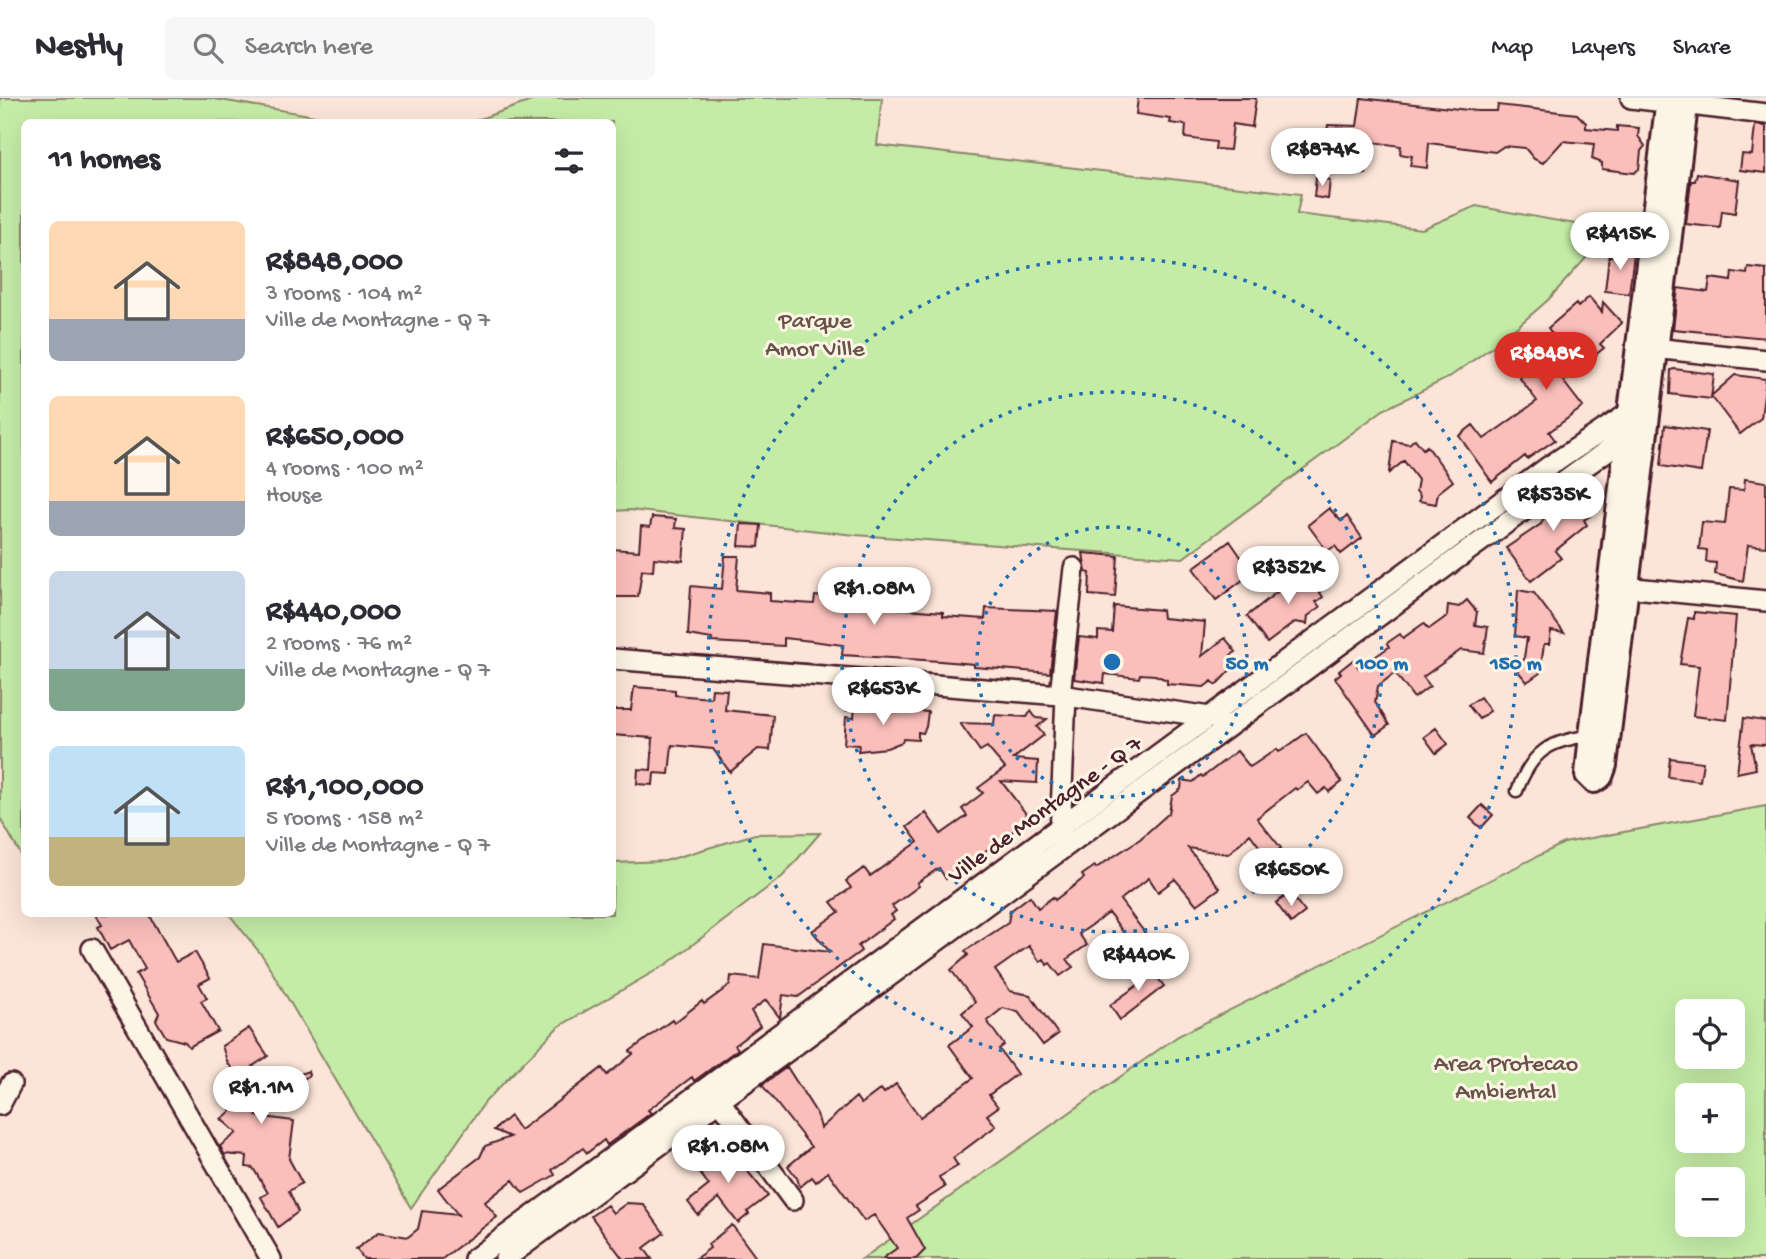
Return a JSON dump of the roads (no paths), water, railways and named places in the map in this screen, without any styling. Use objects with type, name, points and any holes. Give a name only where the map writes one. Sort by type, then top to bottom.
[{"type":"street","points":[[1631,98],[1677,101],[1766,114]]},
{"type":"street","points":[[1596,770],[1677,101]]},
{"type":"street","points":[[1646,347],[1766,360]]},
{"type":"street","name":"Ville de Montagne - Q 7","points":[[505,1259],[719,1100],[733,1078],[1060,827],[1548,467],[1638,418]]},
{"type":"street","name":"Ville de Montagne - Q 7","points":[[474,1259],[1061,849],[1638,418]]},
{"type":"street","points":[[1061,849],[1063,696],[1074,568]]},
{"type":"street","points":[[1619,586],[1766,601]]},
{"type":"street","points":[[616,659],[1063,696],[1210,716],[1233,723]]},
{"type":"street","points":[[92,948],[271,1259]]},
{"type":"street","points":[[0,1105],[11,1084]]},
{"type":"street","points":[[719,1100],[793,1200]]},
{"type":"lane","points":[[1517,791],[1527,768],[1541,750],[1599,735]]},
{"type":"park label","name":"Parque Amor Ville","points":[[815,333]]},
{"type":"park label","name":"Area Protecao Ambiental","points":[[1506,1076]]}]
